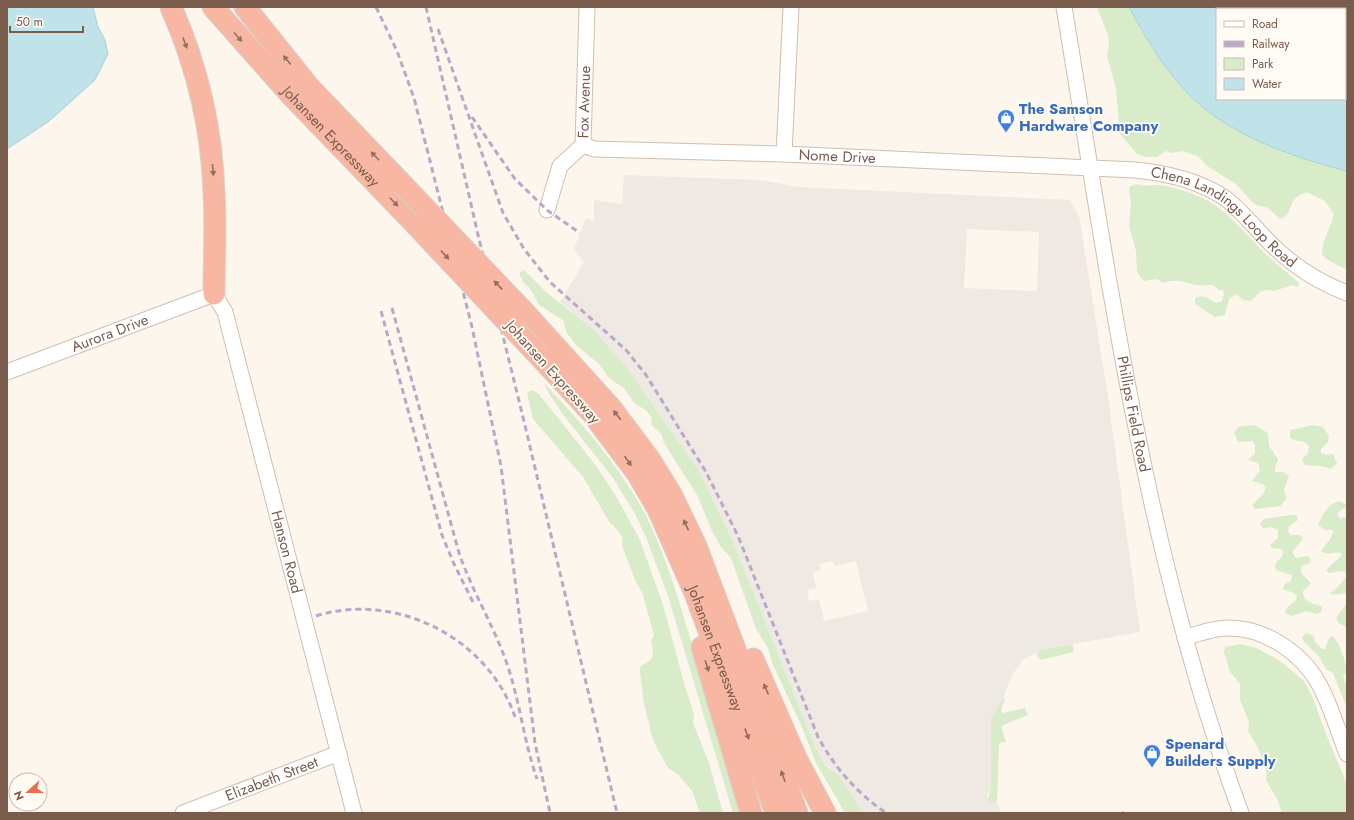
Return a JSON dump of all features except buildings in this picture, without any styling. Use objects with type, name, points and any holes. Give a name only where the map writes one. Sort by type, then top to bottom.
[{"type":"highway","points":[[171,7],[198,80],[210,143],[214,193],[214,294]]},
{"type":"highway","name":"Johansen Expressway","points":[[213,7],[290,94],[418,227],[592,413],[637,473],[658,509],[695,593],[776,813]]},
{"type":"highway","name":"Johansen Expressway","points":[[245,7],[310,87],[586,380],[632,435],[660,475],[696,546],[796,813]]},
{"type":"highway","points":[[658,509],[751,813]]},
{"type":"highway","points":[[696,546],[729,604],[796,758],[825,813]]},
{"type":"street","name":"Fox Avenue","points":[[547,210],[560,166],[583,145],[587,7]]},
{"type":"street","points":[[784,154],[791,7]]},
{"type":"street","name":"Phillips Field Road","points":[[1064,7],[1141,455],[1163,554],[1185,638],[1220,754],[1240,813]]},
{"type":"street","name":"Nome Drive","points":[[583,145],[594,149],[784,154],[1055,166],[1091,169]]},
{"type":"street","name":"Chena Landings Loop Road","points":[[1091,169],[1159,172],[1181,177],[1209,189],[1236,207],[1269,242],[1294,264],[1325,283],[1347,293]]},
{"type":"street","name":"Aurora Drive","points":[[7,372],[214,294]]},
{"type":"street","name":"Hanson Road","points":[[214,294],[225,312],[354,813]]},
{"type":"street","points":[[1185,638],[1208,630],[1229,628],[1244,629],[1268,637],[1292,652],[1307,667],[1319,685],[1347,754]]},
{"type":"street","name":"Elizabeth Street","points":[[183,813],[339,753]]},
{"type":"shaded area","points":[[624,175],[760,180],[798,187],[1069,200],[1079,216],[1107,390],[1140,632],[1041,650],[1023,660],[1012,675],[1003,699],[991,718],[991,786],[987,797],[993,803],[997,802],[1001,813],[863,813],[846,786],[830,768],[825,766],[815,746],[731,537],[699,471],[625,365],[593,329],[560,302],[584,262],[574,249],[586,218],[594,221],[594,200],[622,204]],"holes":[[[967,229],[1039,232],[1037,291],[964,288]],[[833,561],[835,566],[856,561],[868,611],[824,621],[819,599],[809,601],[807,590],[816,588],[813,572],[820,570],[819,564]]]},
{"type":"green space","points":[[1097,7],[1129,7],[1144,35],[1162,62],[1182,88],[1210,113],[1255,138],[1315,162],[1347,171],[1347,270],[1326,259],[1322,254],[1323,244],[1334,214],[1325,201],[1307,192],[1295,198],[1288,213],[1280,219],[1267,207],[1259,206],[1253,203],[1236,184],[1207,166],[1198,156],[1182,151],[1172,153],[1166,151],[1157,157],[1147,157],[1137,154],[1120,134],[1116,88],[1107,56],[1109,43],[1108,35]]},
{"type":"green space","points":[[1137,184],[1143,186],[1161,185],[1171,187],[1191,193],[1210,202],[1228,215],[1271,259],[1299,283],[1298,287],[1292,285],[1274,291],[1267,290],[1260,292],[1251,301],[1243,300],[1236,294],[1229,299],[1225,315],[1215,317],[1195,304],[1195,299],[1203,296],[1217,303],[1222,301],[1224,295],[1223,290],[1218,290],[1213,285],[1198,285],[1176,281],[1164,283],[1156,279],[1144,281],[1137,271],[1136,251],[1129,226],[1131,203],[1129,188],[1132,185]]},
{"type":"green space","points":[[524,270],[546,292],[593,329],[625,365],[699,471],[731,537],[815,746],[825,766],[831,769],[841,780],[863,813],[845,813],[816,763],[801,725],[772,663],[768,648],[756,629],[731,558],[721,547],[712,531],[697,495],[664,443],[662,435],[652,426],[652,419],[647,411],[634,403],[624,388],[610,379],[599,364],[577,346],[567,333],[563,320],[539,305],[531,290],[523,282],[520,275],[520,272]]},
{"type":"green space","points":[[543,382],[609,458],[632,491],[658,541],[676,592],[742,813],[733,813],[668,596],[646,537],[634,512],[613,478],[564,416]]},
{"type":"green space","points":[[532,390],[539,394],[597,467],[617,498],[640,540],[663,605],[694,714],[693,723],[709,763],[723,813],[700,813],[692,791],[678,774],[668,768],[653,740],[644,704],[640,667],[652,659],[653,649],[651,641],[654,635],[642,592],[636,582],[622,546],[622,537],[610,523],[583,477],[533,419],[527,393]]},
{"type":"green space","points":[[1254,425],[1268,433],[1269,446],[1278,459],[1275,472],[1283,472],[1289,476],[1284,490],[1287,498],[1280,506],[1255,509],[1252,505],[1263,494],[1266,488],[1263,484],[1252,481],[1260,470],[1258,463],[1248,460],[1255,453],[1255,445],[1252,441],[1238,442],[1234,433],[1238,427]]},
{"type":"green space","points":[[1313,425],[1323,427],[1329,436],[1328,442],[1321,449],[1321,453],[1327,455],[1333,454],[1337,463],[1331,469],[1321,466],[1305,465],[1302,460],[1308,453],[1309,446],[1305,442],[1290,438],[1290,430]]},
{"type":"green space","points":[[1339,501],[1346,504],[1346,507],[1337,513],[1340,519],[1344,517],[1347,519],[1347,594],[1331,594],[1331,592],[1337,588],[1346,577],[1346,573],[1342,571],[1329,573],[1326,570],[1342,555],[1341,553],[1328,554],[1321,551],[1330,539],[1333,530],[1325,530],[1318,525],[1329,507],[1335,502]]},
{"type":"green space","points":[[1296,515],[1298,520],[1289,526],[1288,532],[1291,535],[1301,535],[1303,539],[1292,552],[1296,558],[1308,556],[1311,561],[1302,566],[1301,569],[1302,574],[1311,584],[1303,591],[1303,594],[1309,602],[1322,606],[1322,611],[1317,614],[1306,611],[1291,616],[1285,613],[1286,609],[1296,600],[1297,596],[1294,593],[1283,589],[1285,584],[1291,581],[1292,575],[1276,570],[1275,566],[1283,552],[1282,549],[1272,548],[1270,545],[1278,538],[1278,530],[1272,527],[1263,528],[1260,524],[1264,519]]},
{"type":"green space","points":[[1347,603],[1347,628],[1339,623],[1336,618]]},
{"type":"green space","points":[[1306,633],[1314,636],[1315,642],[1322,649],[1325,649],[1329,638],[1332,636],[1335,638],[1347,669],[1347,673],[1343,675],[1347,684],[1347,708],[1333,673],[1326,669],[1319,656],[1304,642],[1302,637]]},
{"type":"green space","points":[[1240,644],[1257,648],[1280,661],[1304,681],[1313,698],[1347,784],[1347,813],[1282,813],[1278,801],[1266,780],[1267,773],[1258,748],[1248,731],[1249,722],[1240,700],[1240,684],[1230,672],[1224,652],[1225,647]]},
{"type":"green space","points":[[1069,645],[1074,647],[1073,652],[1041,660],[1037,656],[1038,651]]},
{"type":"green space","points":[[1003,699],[1005,699],[1001,710],[1003,713],[1025,708],[1028,715],[1001,726],[1006,742],[999,743],[997,802],[993,803],[988,800],[991,786],[991,718]]},
{"type":"water","points":[[7,7],[93,7],[98,27],[105,40],[108,54],[95,80],[48,122],[7,149]]},
{"type":"water","points":[[1129,7],[1213,7],[1216,12],[1216,100],[1346,100],[1347,85],[1347,171],[1310,161],[1273,147],[1254,139],[1220,120],[1193,99],[1182,87],[1162,62]]},
{"type":"railway","points":[[376,7],[397,51],[414,98],[472,327],[501,466],[535,743],[550,813]]},
{"type":"railway","points":[[426,7],[479,239],[617,813]]},
{"type":"railway","points":[[438,29],[503,213],[524,249],[550,282],[626,350],[646,375],[706,472],[738,536],[818,737],[839,769],[856,788],[886,813]]},
{"type":"railway","points":[[472,117],[515,179],[547,210],[580,233]]},
{"type":"railway","points":[[392,308],[459,553],[507,664],[537,779]]},
{"type":"railway","points":[[381,311],[442,535],[454,564],[474,604]]},
{"type":"railway","points":[[316,616],[346,610],[377,610],[407,616],[435,628],[461,644],[484,664],[502,689],[515,717]]},
{"type":"place","name":"The Samson Hardware Company","points":[[1006,133]]},
{"type":"place","name":"Spenard Builders Supply","points":[[1152,768]]}]
